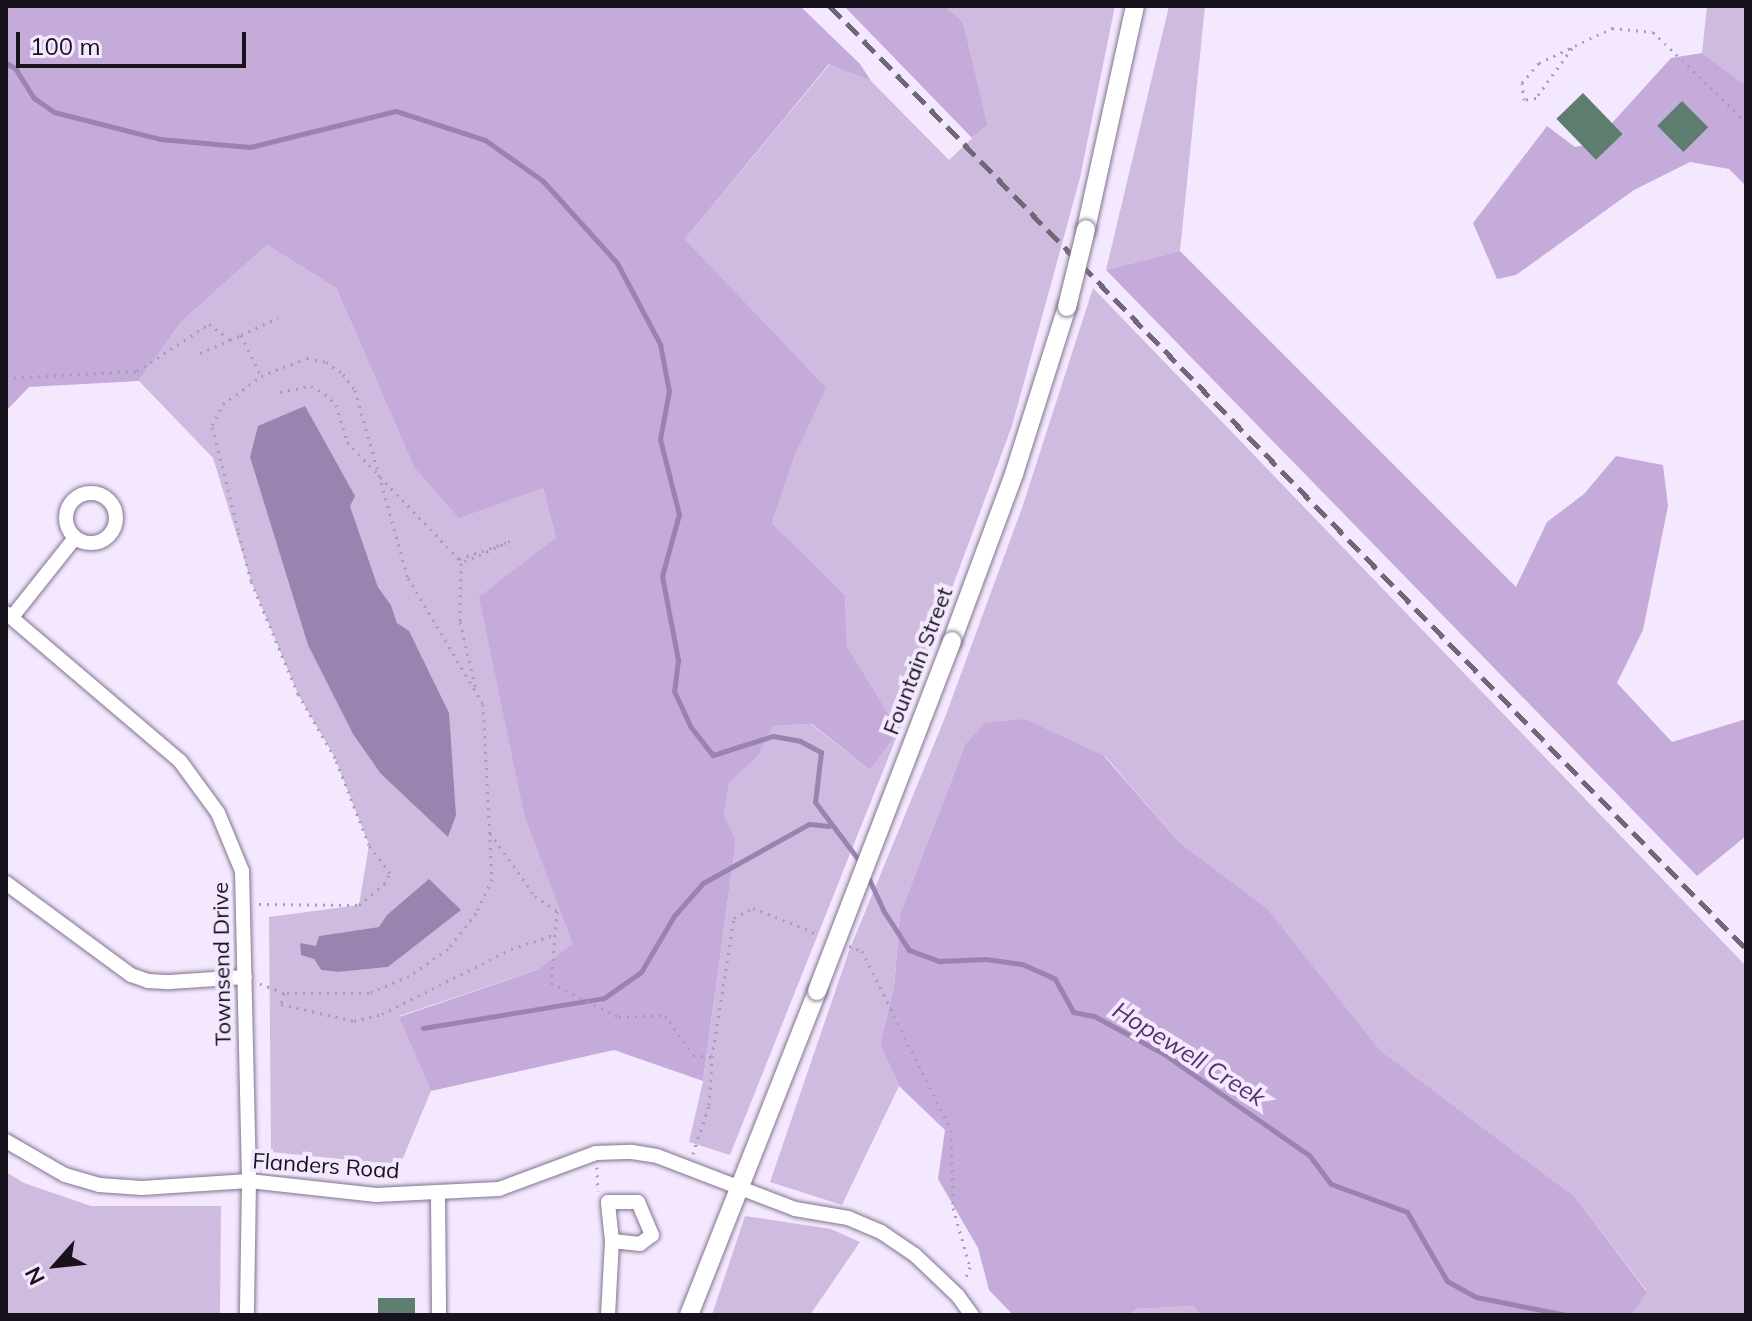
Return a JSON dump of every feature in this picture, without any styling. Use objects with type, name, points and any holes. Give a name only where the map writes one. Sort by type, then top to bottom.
[{"type":"main road","name":"Fountain Street","points":[[689,1315],[737,1185],[817,991],[1014,474],[1067,307],[1135,6]]},
{"type":"street","points":[[9,615],[74,539]]},
{"type":"street","name":"Townsend Drive","points":[[9,615],[180,761],[218,813],[242,871],[249,1181],[247,1315]]},
{"type":"street","points":[[6,883],[131,975],[148,981],[170,982],[245,977]]},
{"type":"street","name":"Flanders Road","points":[[6,1141],[65,1175],[99,1185],[142,1188],[249,1181],[376,1195],[499,1189],[596,1153],[632,1152],[657,1156],[795,1209],[848,1218],[881,1232],[915,1255],[958,1296],[972,1315]]},
{"type":"street","points":[[438,1194],[439,1315]]},
{"type":"street","points":[[608,1315],[612,1241],[608,1202],[638,1202],[652,1235],[640,1244],[612,1241]]},
{"type":"path","points":[[1572,48],[1536,98],[1524,100],[1522,83],[1539,63],[1612,28],[1653,32],[1746,122]]},
{"type":"path","points":[[200,353],[278,318]]},
{"type":"path","points":[[6,378],[137,371],[209,324],[230,340]]},
{"type":"path","points":[[241,335],[261,376]]},
{"type":"path","points":[[243,904],[359,905],[384,884],[390,873],[369,845],[335,758],[298,694],[251,581],[212,425],[223,404],[261,376],[307,358],[326,362],[343,374],[355,390],[408,578],[483,704],[492,879],[476,913],[448,949],[409,976],[369,993],[284,993],[245,977]]},
{"type":"path","points":[[280,392],[311,386],[325,394],[336,405],[347,442],[412,505],[460,561],[460,622],[476,693]]},
{"type":"path","points":[[460,561],[510,541],[460,561]]},
{"type":"path","points":[[490,833],[535,896],[557,911],[551,983],[619,1017],[665,1015],[693,1055],[712,1057]]},
{"type":"path","points":[[689,1168],[709,1105],[712,1057],[734,918],[753,908],[821,935]]},
{"type":"path","points":[[284,993],[281,1004],[354,1021],[382,1014],[511,949],[555,934]]},
{"type":"path","points":[[848,946],[862,951],[951,1130],[953,1208],[970,1267],[958,1296]]},
{"type":"path","points":[[596,1153],[598,1194],[608,1202]]},
{"type":"shaded area","points":[[6,6],[800,6],[860,64],[871,81],[829,64],[685,239],[826,388],[795,455],[772,523],[845,595],[847,646],[899,731],[870,770],[812,724],[773,726],[758,756],[729,783],[724,815],[736,840],[703,1081],[614,1050],[431,1091],[399,1017],[537,970],[573,944],[525,818],[479,597],[556,538],[543,488],[459,518],[414,467],[336,288],[267,245],[181,322],[139,381],[29,387],[6,411]]},
{"type":"shaded area","points":[[844,6],[945,6],[963,22],[987,125],[972,138]]},
{"type":"shaded area","points":[[945,6],[1115,6],[1080,178],[1012,426],[899,731],[847,646],[845,595],[772,523],[795,455],[825,388],[685,239],[830,64],[871,81],[949,160],[986,125],[963,22]]},
{"type":"shaded area","points":[[1169,6],[1205,6],[1180,251],[1106,270]]},
{"type":"shaded area","points":[[1707,6],[1746,6],[1746,85],[1702,53]]},
{"type":"shaded area","points":[[1702,53],[1746,85],[1746,186],[1729,169],[1690,162],[1634,190],[1516,275],[1497,279],[1473,223],[1547,126],[1575,147],[1593,144],[1671,58]]},
{"type":"shaded area","points":[[267,245],[336,288],[414,467],[543,488],[556,538],[525,818],[574,944],[537,970],[399,1016],[431,1091],[400,1165],[271,1152],[269,917],[359,905],[369,845],[335,758],[298,694],[251,581],[213,458],[139,381],[181,322]],"holes":[[[305,406],[350,506],[378,587],[391,605],[397,623],[448,836],[381,774]],[[461,909],[388,967],[338,972],[321,970],[314,959],[319,936],[380,927],[387,915]]]},
{"type":"shaded area","points":[[1180,251],[1516,587],[1547,522],[1584,494],[1616,456],[1663,465],[1668,506],[1643,630],[1617,683],[1672,742],[1746,719],[1746,836],[1697,876],[1106,270]]},
{"type":"shaded area","points":[[1093,288],[1746,966],[1746,1315],[1631,1315],[1647,1291],[1574,1196],[1381,1051],[1267,908],[1179,842],[1105,756],[965,745],[900,914],[894,987],[880,1044],[899,1086],[842,1205],[770,1182],[849,951],[944,720],[1022,508]]},
{"type":"shaded area","points":[[305,406],[355,496],[350,506],[378,587],[391,605],[397,623],[409,631],[449,713],[456,815],[448,837],[381,774],[353,734],[308,645],[250,457],[258,426]]},
{"type":"shaded area","points":[[1025,719],[1104,756],[1179,842],[1267,908],[1381,1051],[1574,1196],[1647,1292],[1631,1315],[1200,1315],[1194,1306],[1137,1309],[1129,1315],[1013,1315],[989,1290],[978,1248],[938,1179],[945,1130],[899,1086],[880,1044],[894,987],[900,914],[965,745],[985,723]]},
{"type":"shaded area","points":[[811,724],[870,770],[899,731],[730,1155],[689,1142],[703,1081],[736,840],[724,815],[729,783],[758,756],[773,726]]},
{"type":"shaded area","points":[[429,879],[461,910],[388,967],[338,972],[321,970],[314,959],[301,955],[300,943],[316,946],[319,936],[379,927],[387,915]]},
{"type":"shaded area","points":[[6,1172],[24,1183],[91,1206],[221,1206],[220,1315],[6,1315]]},
{"type":"shaded area","points":[[745,1216],[831,1229],[860,1242],[810,1315],[712,1315]]},
{"type":"shaded area","points":[[1194,1306],[1200,1315],[1129,1315],[1137,1309]]},
{"type":"building","points":[[1583,93],[1623,134],[1596,160],[1556,119]]},
{"type":"building","points":[[1682,101],[1708,127],[1683,152],[1657,126]]},
{"type":"building","points":[[378,1298],[415,1298],[415,1315],[378,1315]]},
{"type":"waterway","name":"Hopewell Creek","points":[[6,63],[15,68],[34,98],[54,112],[160,139],[250,147],[396,111],[485,140],[543,181],[617,263],[660,344],[669,391],[660,439],[679,514],[662,576],[678,660],[674,691],[690,726],[713,755],[773,736],[800,741],[821,752],[815,802],[861,863]]},
{"type":"waterway","points":[[423,1028],[604,998],[641,972],[674,916],[703,883],[809,824],[829,826]]},
{"type":"waterway","name":"Hopewell Creek","points":[[867,875],[883,910],[909,950],[940,961],[986,959],[1022,964],[1055,979],[1073,1012],[1094,1016],[1164,1054],[1309,1155],[1331,1184],[1407,1212],[1447,1281],[1476,1297],[1566,1315]]},
{"type":"railway","points":[[830,6],[1746,949]]}]
